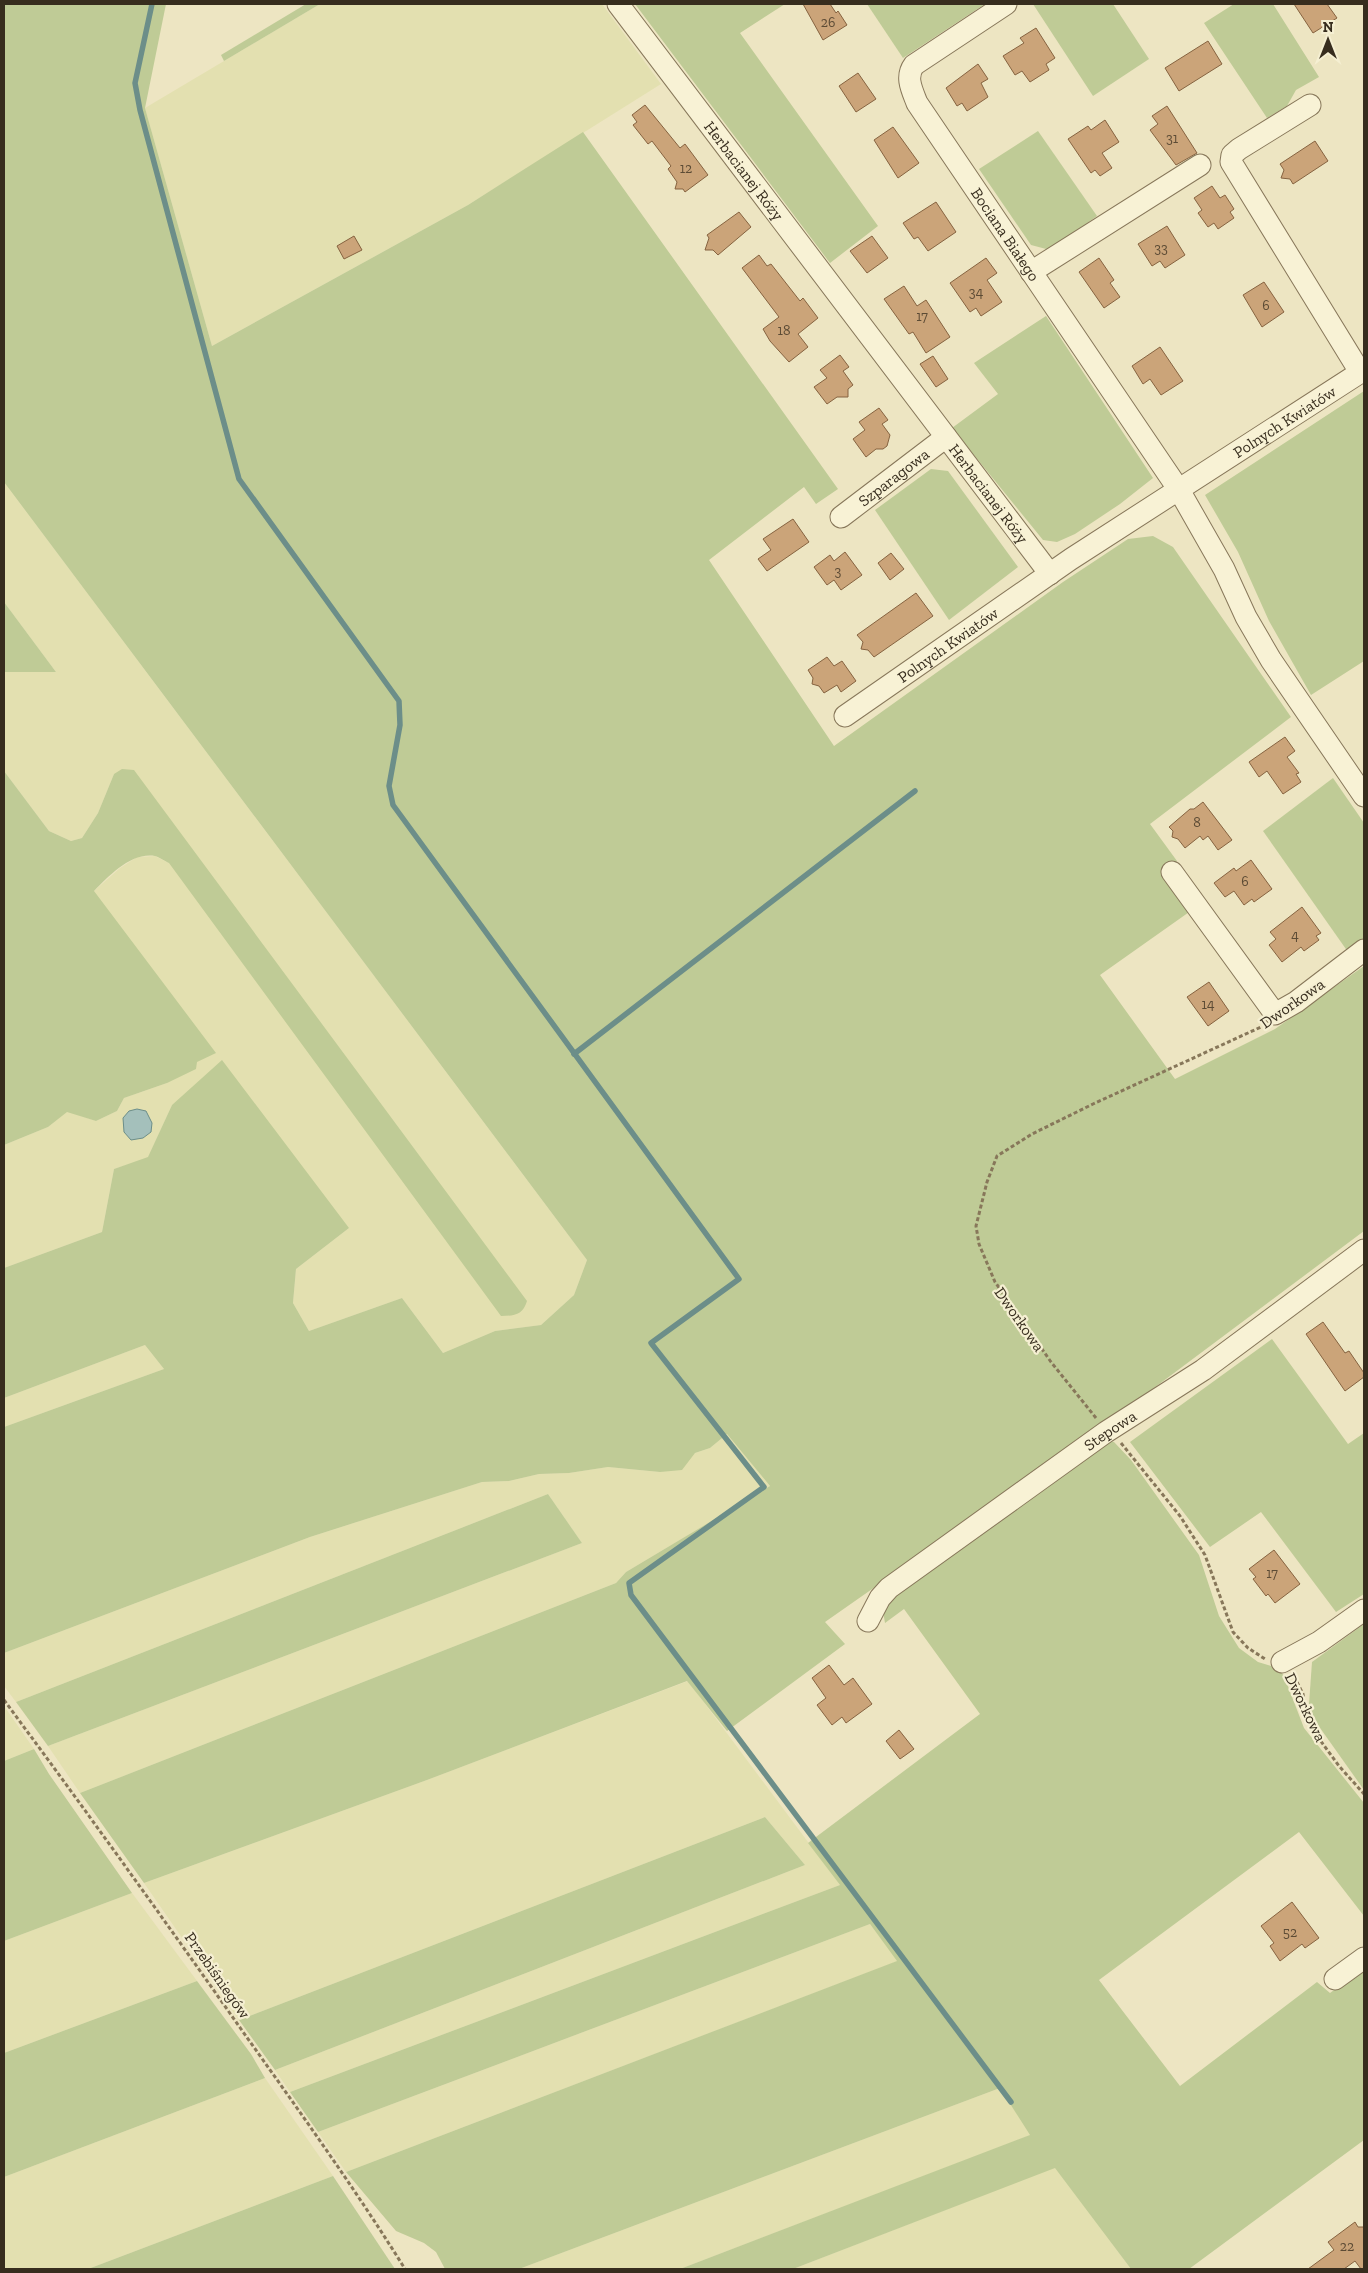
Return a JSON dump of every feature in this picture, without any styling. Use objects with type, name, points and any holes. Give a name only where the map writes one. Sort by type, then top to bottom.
[{"type":"street","name":"Herbacianej Róży","points":[[618,4],[1050,574]]},
{"type":"street","name":"Bociana Białego","points":[[1006,4],[914,65],[910,70],[910,87],[917,103],[1179,490]]},
{"type":"street","points":[[1310,105],[1238,149],[1232,155],[1231,162],[1362,371]]},
{"type":"street","points":[[1031,272],[1200,165]]},
{"type":"street","name":"Polnych Kwiatów","points":[[1179,490],[1362,371]]},
{"type":"street","name":"Szparagowa","points":[[841,517],[946,437]]},
{"type":"street","points":[[1050,574],[1179,490],[1224,569],[1246,616],[1271,660],[1364,796]]},
{"type":"street","name":"Polnych Kwiatów","points":[[845,716],[1050,574]]},
{"type":"street","points":[[1172,872],[1275,1014]]},
{"type":"street","name":"Dworkowa","points":[[1275,1014],[1296,1002],[1364,950]]},
{"type":"street","name":"Stepowa","points":[[868,1621],[880,1598],[889,1588],[1106,1432],[1203,1370],[1364,1250]]},
{"type":"street","points":[[1282,1662],[1319,1642],[1364,1610]]},
{"type":"street","points":[[1335,1979],[1364,1958]]},
{"type":"path","name":"Dworkowa","points":[[1275,1014],[1264,1025],[1178,1063],[1032,1134],[997,1156],[987,1182],[976,1226],[979,1244],[995,1282],[1050,1362],[1106,1432],[1124,1446],[1180,1516],[1206,1555],[1233,1632],[1259,1657],[1282,1662],[1293,1674],[1303,1694],[1308,1718],[1317,1736],[1339,1766],[1364,1794]]},
{"type":"path","name":"Przebiśniegów","points":[[4,1700],[100,1829],[380,2228],[406,2269]]},
{"type":"shaded area","points":[[320,4],[602,4],[661,84],[468,205],[212,346],[145,108]]},
{"type":"shaded area","points":[[4,482],[587,1260],[574,1295],[541,1325],[495,1331],[443,1353],[402,1298],[309,1331],[293,1303],[296,1269],[349,1228],[172,1105],[148,1158],[114,1169],[102,1232],[4,1268],[4,1145],[48,1127],[67,1111],[96,1121],[117,1111],[124,1098],[167,1083],[94,891],[120,868],[137,857],[155,856],[169,863],[114,774],[98,813],[82,838],[71,841],[49,831],[4,771],[4,672],[56,672],[4,602]]},
{"type":"shaded area","points":[[145,1345],[164,1369],[4,1427],[4,1398]]},
{"type":"shaded area","points":[[727,1434],[770,1486],[626,1572],[616,1583],[80,1793],[48,1746],[582,1543],[548,1494],[16,1702],[4,1686],[4,1653],[310,1537],[482,1482],[509,1481],[539,1474],[569,1473],[608,1467],[660,1472],[695,1453],[710,1448]]},
{"type":"shaded area","points":[[688,1681],[840,1885],[290,2092],[275,2070],[805,1865],[765,1817],[239,2020],[144,1883],[427,1780]]},
{"type":"shaded area","points":[[4,1706],[34,1749],[4,1761]]},
{"type":"shaded area","points":[[132,1893],[197,1981],[4,2053],[4,1941]]},
{"type":"shaded area","points":[[870,1924],[898,1961],[346,2172],[318,2132]]},
{"type":"shaded area","points":[[265,2078],[333,2176],[88,2269],[4,2269],[4,2177]]},
{"type":"shaded area","points":[[1000,2088],[1031,2135],[680,2269],[519,2269]]},
{"type":"shaded area","points":[[1055,2167],[1131,2269],[793,2269]]},
{"type":"green space","points":[[4,4],[166,4],[145,108],[212,346],[468,205],[583,132],[838,489],[816,504],[804,487],[709,560],[834,746],[1063,582],[1128,539],[1153,536],[1173,547],[1291,717],[1150,824],[1177,861],[1165,871],[1192,910],[1100,975],[1175,1079],[1275,1029],[1364,966],[1364,1231],[1075,1447],[825,1622],[845,1644],[727,1731],[687,1681],[427,1780],[144,1883],[80,1793],[616,1583],[626,1572],[770,1486],[727,1434],[710,1448],[695,1453],[682,1470],[660,1472],[608,1467],[569,1473],[539,1474],[509,1481],[482,1482],[310,1537],[4,1653],[4,1427],[164,1369],[145,1345],[4,1398],[4,1268],[102,1232],[114,1169],[148,1157],[172,1105],[222,1060],[349,1228],[296,1269],[293,1303],[309,1331],[402,1298],[443,1353],[495,1331],[541,1325],[574,1295],[587,1260],[4,482]]},
{"type":"green space","points":[[306,4],[320,4],[224,61],[221,55]]},
{"type":"green space","points":[[635,4],[785,4],[740,33],[878,226],[830,263]]},
{"type":"green space","points":[[867,4],[985,4],[903,58]]},
{"type":"green space","points":[[1033,4],[1113,4],[1149,59],[1093,96]]},
{"type":"green space","points":[[1234,4],[1273,4],[1319,77],[1296,90],[1287,106],[1267,118],[1204,23]]},
{"type":"green space","points":[[1038,131],[1097,216],[1050,250],[1031,245],[979,169]]},
{"type":"green space","points":[[1046,316],[1153,478],[1120,504],[1075,534],[1057,542],[1043,540],[952,428],[998,394],[974,363]]},
{"type":"green space","points":[[1364,391],[1364,661],[1311,695],[1269,621],[1238,552],[1205,495]]},
{"type":"green space","points":[[931,469],[948,471],[1018,567],[949,620],[875,510]]},
{"type":"green space","points":[[4,602],[56,672],[4,672]]},
{"type":"green space","points":[[122,769],[134,770],[527,1301],[520,1312],[514,1315],[501,1316],[169,863],[155,856],[146,856],[129,861],[94,891],[216,1053],[197,1062],[196,1069],[167,1083],[124,1098],[117,1111],[96,1121],[67,1112],[48,1127],[4,1145],[4,771],[49,831],[71,841],[82,838],[98,813],[114,774]]},
{"type":"green space","points":[[1333,778],[1364,823],[1364,940],[1348,952],[1263,831]]},
{"type":"green space","points":[[1272,1339],[1348,1444],[1364,1433],[1364,1594],[1336,1612],[1261,1512],[1210,1547],[1130,1442]]},
{"type":"green space","points":[[1104,1440],[1114,1442],[1131,1460],[1199,1555],[1219,1616],[1239,1648],[1258,1662],[1278,1668],[1284,1676],[1304,1728],[1364,1803],[1364,1916],[1299,1832],[1099,1980],[1180,2086],[1317,1982],[1330,1993],[1364,1968],[1364,2140],[1189,2269],[1131,2269],[1055,2168],[793,2269],[680,2269],[1030,2135],[1000,2088],[519,2269],[445,2269],[436,2252],[424,2243],[396,2231],[346,2172],[897,1961],[870,1924],[318,2132],[290,2092],[840,1885],[808,1843],[980,1714],[904,1609],[885,1623],[883,1611],[885,1601]]},
{"type":"green space","points":[[548,1494],[582,1543],[48,1746],[16,1702]]},
{"type":"green space","points":[[1364,1624],[1364,1790],[1313,1718],[1309,1704],[1312,1662]]},
{"type":"green space","points":[[34,1749],[49,1774],[132,1893],[4,1941],[4,1761]]},
{"type":"green space","points":[[765,1817],[805,1865],[275,2070],[239,2020]]},
{"type":"green space","points":[[197,1981],[251,2054],[265,2078],[4,2177],[4,2053]]},
{"type":"green space","points":[[333,2176],[395,2269],[88,2269]]},
{"type":"water","points":[[137,1109],[146,1111],[152,1123],[151,1132],[143,1138],[131,1140],[124,1132],[123,1118],[129,1111]]},
{"type":"building","points":[[803,4],[830,4],[836,13],[838,11],[847,25],[823,40]]},
{"type":"building","points":[[1294,4],[1327,4],[1337,18],[1313,33]]},
{"type":"building","points":[[1036,28],[1055,58],[1046,64],[1049,70],[1030,82],[1022,71],[1015,75],[1003,56],[1024,43],[1020,38]]},
{"type":"building","points":[[1208,41],[1222,64],[1179,91],[1165,68]]},
{"type":"building","points":[[978,64],[988,79],[981,83],[988,97],[967,111],[962,103],[957,106],[946,88]]},
{"type":"building","points":[[858,73],[876,99],[856,112],[839,86]]},
{"type":"building","points":[[645,105],[680,148],[685,144],[708,175],[685,192],[683,189],[675,189],[677,182],[668,169],[671,166],[652,141],[648,144],[633,125],[637,122],[632,115]]},
{"type":"building","points":[[1167,106],[1197,153],[1176,165],[1150,130],[1158,124],[1152,116]]},
{"type":"building","points":[[1105,120],[1119,142],[1102,153],[1112,168],[1100,176],[1095,170],[1091,173],[1068,139],[1088,126],[1091,130]]},
{"type":"building","points":[[893,127],[919,163],[898,178],[874,140]]},
{"type":"building","points":[[1315,141],[1328,161],[1293,184],[1290,179],[1281,178],[1284,170],[1280,164]]},
{"type":"building","points":[[1212,186],[1220,198],[1225,195],[1234,209],[1230,212],[1234,218],[1218,229],[1214,223],[1208,227],[1198,213],[1202,210],[1194,198]]},
{"type":"building","points":[[936,202],[956,232],[928,251],[918,237],[914,239],[903,223]]},
{"type":"building","points":[[739,212],[751,227],[718,255],[713,250],[705,250],[709,238],[707,235]]},
{"type":"building","points":[[1167,226],[1185,255],[1165,268],[1160,261],[1152,266],[1138,244]]},
{"type":"building","points":[[354,236],[362,250],[344,259],[337,246]]},
{"type":"building","points":[[872,236],[888,258],[867,273],[850,251]]},
{"type":"building","points":[[759,255],[767,266],[771,264],[800,301],[803,298],[818,318],[798,334],[808,347],[789,362],[770,341],[763,329],[779,317],[742,268]]},
{"type":"building","points":[[986,258],[997,273],[987,280],[1002,302],[981,316],[976,308],[970,312],[950,283]]},
{"type":"building","points":[[1099,258],[1114,280],[1110,283],[1120,297],[1104,308],[1079,272]]},
{"type":"building","points":[[1264,282],[1284,312],[1262,327],[1243,295]]},
{"type":"building","points":[[904,286],[917,306],[926,300],[950,337],[926,353],[913,332],[909,334],[884,299]]},
{"type":"building","points":[[1160,347],[1183,381],[1161,395],[1150,379],[1143,384],[1132,366]]},
{"type":"building","points":[[840,355],[849,367],[843,371],[853,385],[848,389],[848,397],[837,397],[827,404],[814,387],[827,378],[820,370]]},
{"type":"building","points":[[933,356],[948,379],[936,387],[920,364]]},
{"type":"building","points":[[879,408],[888,420],[882,424],[890,435],[887,446],[883,449],[876,449],[866,457],[853,439],[865,430],[859,422]]},
{"type":"building","points":[[793,519],[809,542],[767,571],[758,559],[771,550],[763,539]]},
{"type":"building","points":[[845,552],[862,575],[841,590],[834,580],[827,585],[814,567],[830,555],[834,561]]},
{"type":"building","points":[[891,553],[904,569],[890,580],[878,563]]},
{"type":"building","points":[[916,593],[933,616],[874,657],[868,650],[861,649],[863,642],[857,635]]},
{"type":"building","points":[[827,657],[834,666],[842,661],[856,681],[841,692],[837,685],[824,693],[819,686],[812,684],[813,678],[808,670]]},
{"type":"building","points":[[1285,737],[1295,751],[1287,757],[1299,773],[1296,774],[1301,782],[1283,794],[1267,771],[1259,777],[1249,762]]},
{"type":"building","points":[[1203,802],[1232,840],[1218,850],[1208,836],[1203,840],[1200,836],[1185,848],[1178,839],[1172,837],[1173,831],[1169,827],[1190,809],[1194,809]]},
{"type":"building","points":[[1251,860],[1272,889],[1254,902],[1252,899],[1244,905],[1234,891],[1225,897],[1214,883],[1234,868],[1236,871]]},
{"type":"building","points":[[1302,907],[1321,933],[1316,936],[1319,940],[1304,951],[1301,947],[1282,962],[1269,945],[1276,939],[1270,932]]},
{"type":"building","points":[[1209,982],[1229,1011],[1208,1026],[1187,997]]},
{"type":"building","points":[[1323,1322],[1345,1353],[1349,1351],[1364,1373],[1364,1377],[1345,1391],[1306,1334]]},
{"type":"building","points":[[1274,1550],[1300,1584],[1275,1603],[1268,1594],[1266,1596],[1253,1579],[1256,1577],[1249,1569]]},
{"type":"building","points":[[829,1665],[844,1685],[853,1678],[872,1704],[846,1723],[842,1717],[832,1725],[817,1705],[826,1698],[812,1678]]},
{"type":"building","points":[[899,1730],[914,1749],[900,1759],[886,1741]]},
{"type":"building","points":[[1292,1902],[1319,1938],[1305,1948],[1302,1944],[1280,1961],[1270,1946],[1274,1943],[1261,1926]]},
{"type":"building","points":[[1355,2222],[1358,2227],[1364,2227],[1364,2269],[1361,2269],[1355,2261],[1344,2269],[1308,2269],[1334,2250],[1328,2242]]},
{"type":"waterway","points":[[152,4],[135,83],[140,110],[239,479],[399,701],[400,725],[389,786],[393,805],[739,1279],[651,1343],[764,1487],[629,1583],[631,1595],[1011,2102]]},
{"type":"waterway","points":[[574,1054],[915,791]]}]
